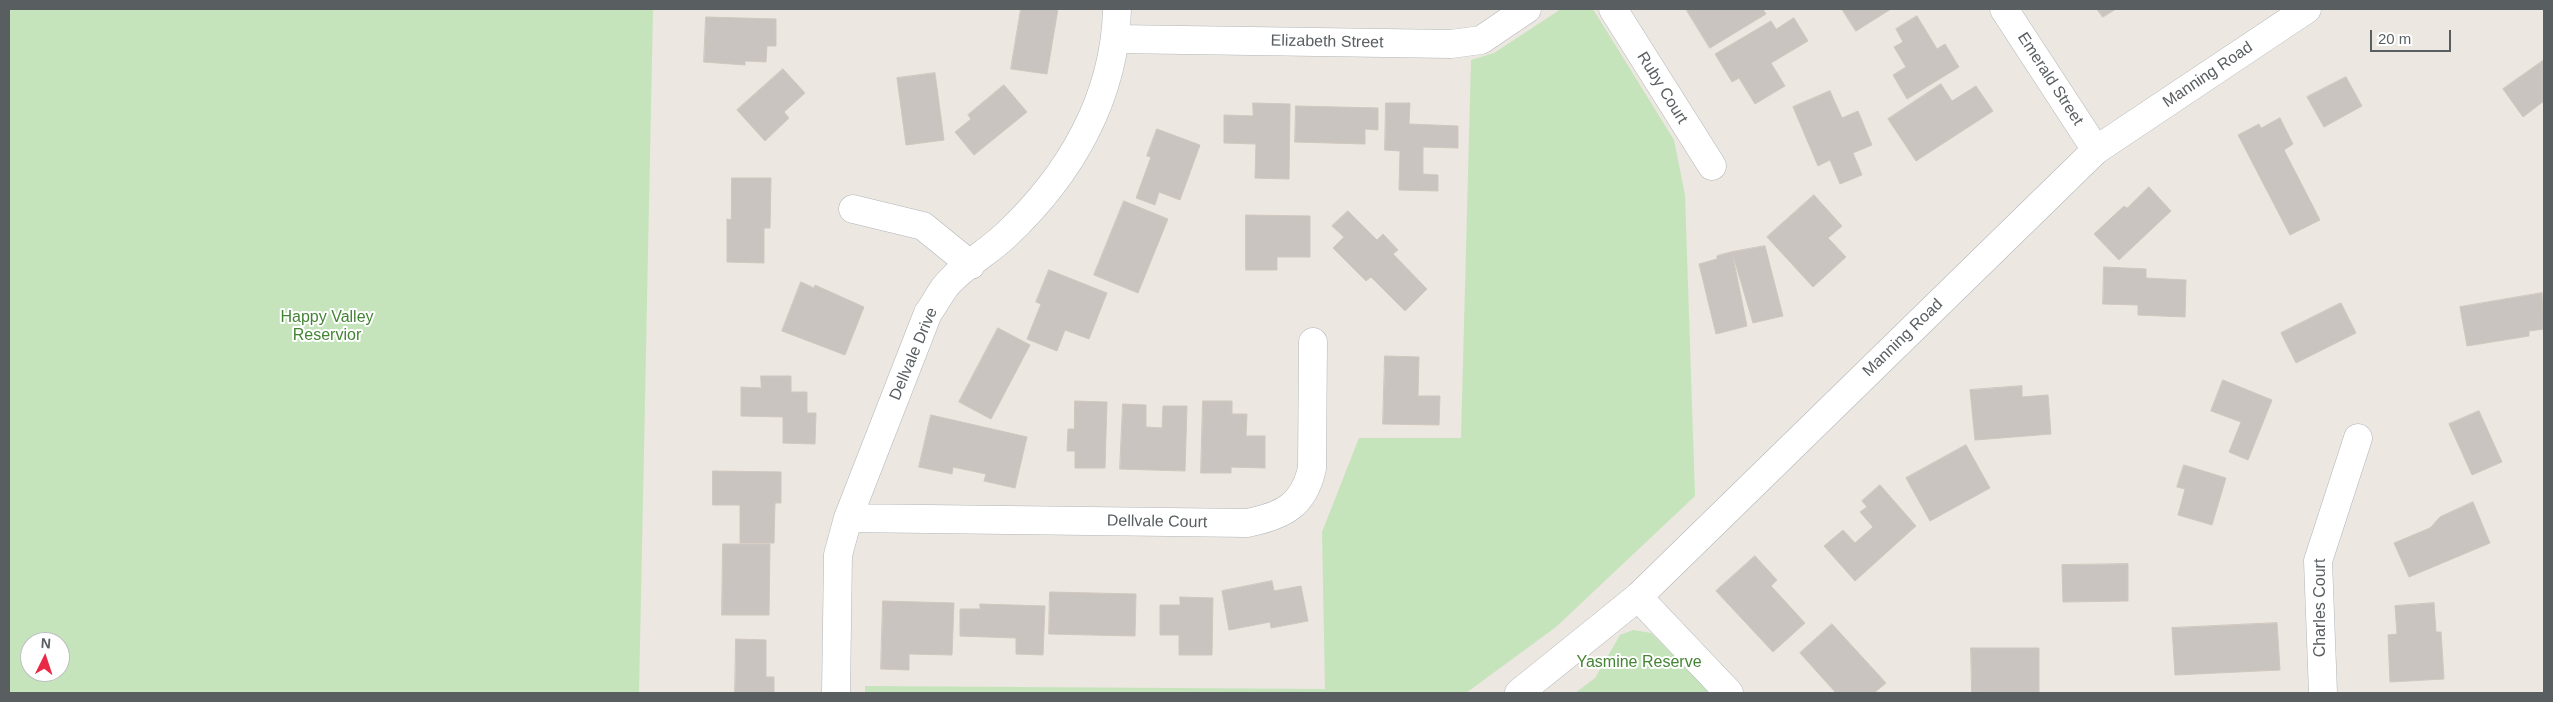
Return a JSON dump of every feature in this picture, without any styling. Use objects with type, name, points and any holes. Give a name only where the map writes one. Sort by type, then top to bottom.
[{"type":"street","name":"Dellvale Drive","points":[[836,693],[838,555],[848,518],[928,313],[946,286],[1006,234],[1042,196],[1080,146],[1099,102],[1116,39],[1117,9]]},
{"type":"street","name":"Elizabeth Street","points":[[1116,39],[1450,44],[1481,40],[1528,9]]},
{"type":"street","name":"Ruby Court","points":[[1612,9],[1712,166]]},
{"type":"street","name":"Emerald Street","points":[[2004,9],[2096,150]]},
{"type":"street","name":"Manning Road","points":[[1519,693],[1638,597],[2096,150],[2307,9]]},
{"type":"street","points":[[853,209],[924,226],[971,265]]},
{"type":"street","name":"Dellvale Court","points":[[848,518],[1247,523],[1272,518],[1296,504],[1309,484],[1312,468],[1313,342]]},
{"type":"street","name":"Charles Court","points":[[2323,693],[2318,561],[2358,438]]},
{"type":"street","points":[[1638,597],[1729,693]]},
{"type":"green space","name":"Happy Valley Reservior","points":[[9,9],[653,9],[639,693],[9,693]]},
{"type":"green space","points":[[1561,9],[1593,9],[1674,140],[1685,195],[1695,496],[1556,627],[1466,693],[865,693],[865,686],[1325,689],[1322,532],[1359,438],[1461,438],[1471,60],[1494,53]]},
{"type":"green space","name":"Yasmine Reserve","points":[[1633,630],[1651,633],[1712,693],[1575,693],[1595,678],[1620,635]]},
{"type":"building","points":[[1021,9],[1058,9],[1047,74],[1011,69]]},
{"type":"building","points":[[1686,9],[1763,9],[1766,14],[1710,48]]},
{"type":"building","points":[[1842,9],[1891,9],[1856,31]]},
{"type":"building","points":[[2097,9],[2116,9],[2103,17]]},
{"type":"building","points":[[1917,16],[1937,49],[1945,44],[1959,67],[1907,99],[1893,75],[1906,67],[1894,47],[1903,42],[1896,29]]},
{"type":"building","points":[[706,17],[776,19],[776,46],[767,46],[766,62],[745,61],[745,65],[704,62]]},
{"type":"building","points":[[1794,18],[1808,41],[1771,63],[1785,86],[1755,104],[1739,78],[1732,82],[1715,54],[1771,21],[1776,29]]},
{"type":"building","points":[[2544,60],[2544,101],[2523,117],[2503,89]]},
{"type":"building","points":[[783,69],[805,93],[784,112],[789,118],[765,141],[737,110]]},
{"type":"building","points":[[935,73],[944,140],[906,145],[897,78]]},
{"type":"building","points":[[2346,77],[2362,106],[2324,127],[2307,97]]},
{"type":"building","points":[[1941,84],[1952,101],[1976,86],[1993,111],[1916,161],[1888,119]]},
{"type":"building","points":[[1004,85],[1027,112],[974,155],[955,132],[971,119],[968,115]]},
{"type":"building","points":[[1830,91],[1842,118],[1858,111],[1872,145],[1853,153],[1862,175],[1840,184],[1830,160],[1818,166],[1793,107]]},
{"type":"building","points":[[1253,103],[1290,104],[1289,179],[1255,178],[1256,144],[1224,143],[1224,115],[1253,116]]},
{"type":"building","points":[[1386,103],[1410,103],[1409,124],[1458,126],[1458,148],[1423,147],[1423,174],[1438,175],[1438,191],[1399,190],[1400,151],[1385,150]]},
{"type":"building","points":[[1296,106],[1378,108],[1378,130],[1365,129],[1365,144],[1295,142]]},
{"type":"building","points":[[2280,118],[2293,144],[2284,150],[2320,220],[2290,235],[2238,135],[2259,124],[2261,128]]},
{"type":"building","points":[[1157,129],[1200,145],[1180,200],[1159,192],[1155,205],[1136,198],[1151,157],[1147,156]]},
{"type":"building","points":[[732,178],[771,178],[770,228],[764,228],[764,263],[727,262],[727,219],[731,220]]},
{"type":"building","points":[[2149,187],[2171,211],[2119,260],[2094,234],[2124,206],[2127,208]]},
{"type":"building","points":[[1814,195],[1842,226],[1828,238],[1846,257],[1813,287],[1767,237]]},
{"type":"building","points":[[1124,201],[1168,219],[1138,293],[1094,275]]},
{"type":"building","points":[[1348,211],[1377,240],[1383,234],[1398,250],[1393,254],[1427,289],[1405,311],[1371,277],[1366,281],[1333,248],[1344,237],[1332,226]]},
{"type":"building","points":[[1246,215],[1310,216],[1310,257],[1277,257],[1277,270],[1246,270]]},
{"type":"building","points":[[1765,246],[1783,316],[1753,323],[1732,252]]},
{"type":"building","points":[[1732,252],[1747,326],[1716,334],[1699,264]]},
{"type":"building","points":[[2104,267],[2146,269],[2146,278],[2186,280],[2185,317],[2138,315],[2138,305],[2103,304]]},
{"type":"building","points":[[1049,270],[1107,293],[1089,339],[1065,330],[1057,351],[1027,339],[1041,304],[1036,302]]},
{"type":"building","points":[[801,282],[814,288],[815,285],[864,307],[845,355],[782,331]]},
{"type":"building","points":[[2542,293],[2544,329],[2529,331],[2529,336],[2467,346],[2460,307]]},
{"type":"building","points":[[2341,303],[2356,333],[2296,363],[2281,333]]},
{"type":"building","points":[[998,328],[1030,345],[991,419],[959,402]]},
{"type":"building","points":[[1385,356],[1419,357],[1418,396],[1440,396],[1439,425],[1383,424]]},
{"type":"building","points":[[761,376],[791,376],[791,392],[807,392],[807,413],[816,413],[815,444],[783,443],[783,417],[741,416],[741,387],[761,388]]},
{"type":"building","points":[[2223,380],[2272,400],[2248,460],[2229,452],[2241,422],[2211,411]]},
{"type":"building","points":[[2022,386],[2022,397],[2048,395],[2051,434],[1975,440],[1970,390]]},
{"type":"building","points":[[1075,401],[1107,402],[1105,468],[1075,468],[1075,451],[1067,451],[1068,429],[1074,429]]},
{"type":"building","points":[[1203,401],[1232,401],[1232,414],[1247,414],[1246,436],[1265,436],[1265,468],[1231,467],[1231,473],[1201,473]]},
{"type":"building","points":[[1123,404],[1146,405],[1146,427],[1162,428],[1163,406],[1187,406],[1185,471],[1120,469]]},
{"type":"building","points":[[2479,411],[2502,462],[2472,475],[2449,424]]},
{"type":"building","points":[[931,415],[1027,437],[1015,488],[984,481],[986,474],[953,467],[952,474],[919,467]]},
{"type":"building","points":[[1966,445],[1990,488],[1930,521],[1906,478]]},
{"type":"building","points":[[2184,465],[2226,478],[2212,525],[2178,515],[2185,489],[2177,487]]},
{"type":"building","points":[[713,471],[781,472],[781,503],[775,503],[774,543],[740,543],[740,505],[713,505]]},
{"type":"building","points":[[1880,485],[1916,526],[1855,581],[1824,546],[1843,530],[1855,543],[1873,527],[1860,512],[1867,507],[1862,501]]},
{"type":"building","points":[[2473,502],[2490,543],[2409,577],[2394,543],[2430,528],[2440,517]]},
{"type":"building","points":[[723,544],[770,544],[769,615],[722,615]]},
{"type":"building","points":[[1755,556],[1777,580],[1771,586],[1805,623],[1773,652],[1716,591]]},
{"type":"building","points":[[2128,564],[2128,601],[2063,602],[2062,565]]},
{"type":"building","points":[[1272,581],[1274,591],[1301,586],[1308,621],[1271,628],[1270,622],[1229,630],[1222,591]]},
{"type":"building","points":[[1050,592],[1136,594],[1135,636],[1049,634]]},
{"type":"building","points":[[1180,597],[1213,598],[1212,655],[1179,655],[1179,635],[1160,635],[1160,605],[1180,605]]},
{"type":"building","points":[[883,601],[954,603],[952,655],[909,654],[909,670],[881,669]]},
{"type":"building","points":[[2434,603],[2436,632],[2441,632],[2444,679],[2390,682],[2388,635],[2397,634],[2395,606]]},
{"type":"building","points":[[980,604],[1045,606],[1043,655],[1016,654],[1016,638],[960,636],[960,609],[980,609]]},
{"type":"building","points":[[2277,623],[2280,670],[2175,675],[2172,628]]},
{"type":"building","points":[[1832,624],[1886,683],[1874,693],[1836,693],[1800,653]]},
{"type":"building","points":[[736,639],[766,640],[766,677],[774,677],[774,693],[735,693]]},
{"type":"building","points":[[1971,648],[2039,648],[2039,693],[1972,692]]}]
